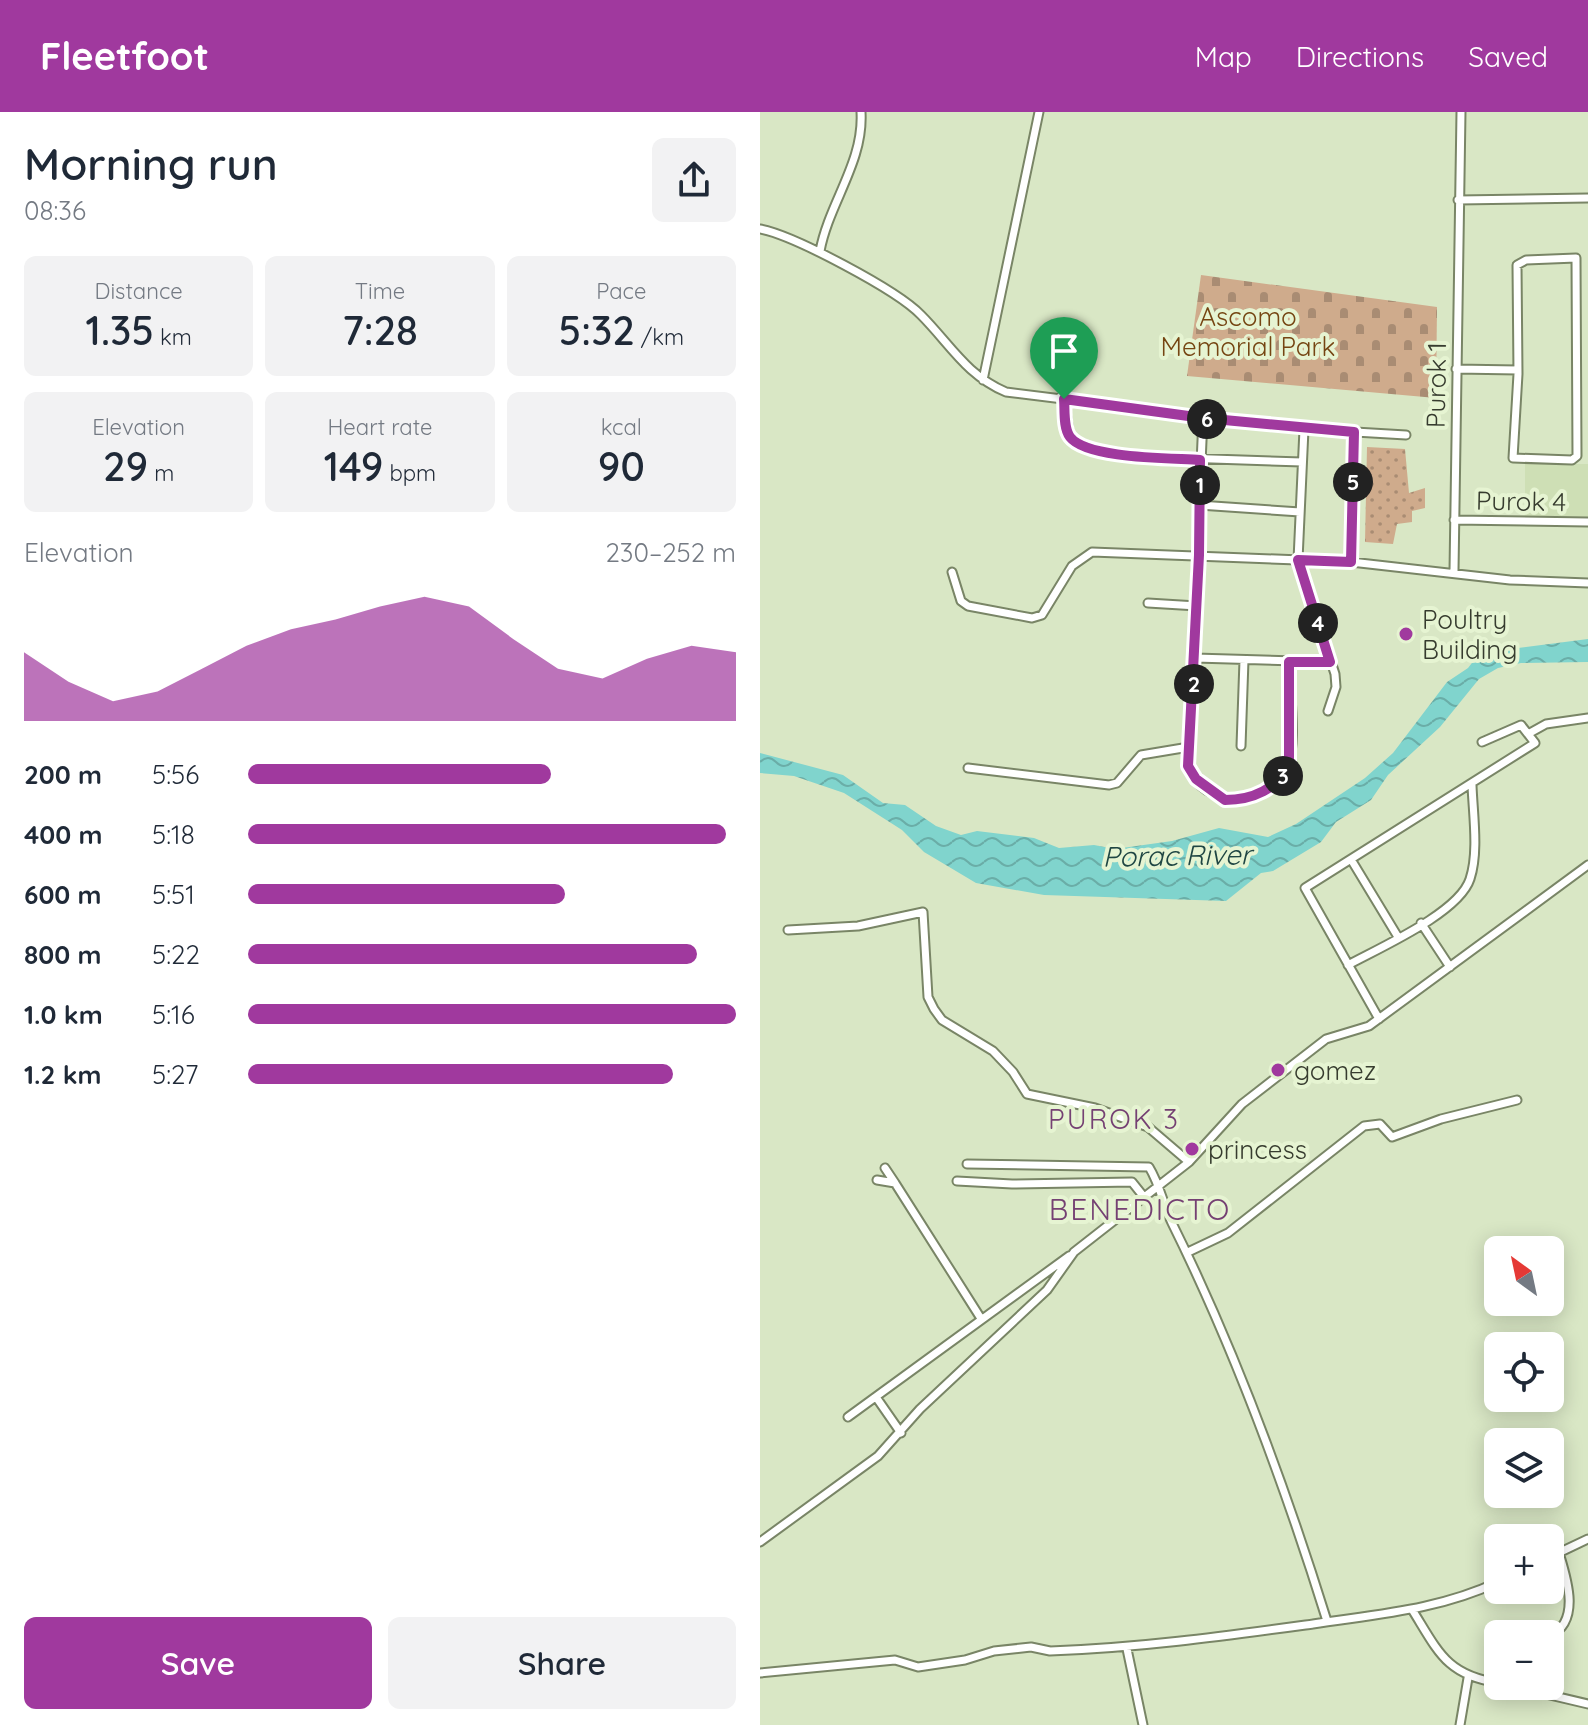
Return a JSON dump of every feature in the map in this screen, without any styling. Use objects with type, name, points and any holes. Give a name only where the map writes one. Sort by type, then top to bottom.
[{"type":"street","points":[[820,251],[831,213],[858,146],[861,112]]},
{"type":"street","points":[[983,380],[1039,112]]},
{"type":"street","name":"Purok 1","points":[[1454,571],[1461,112]]},
{"type":"street","points":[[1458,200],[1588,198]]},
{"type":"street","points":[[760,229],[820,251],[840,266],[900,297],[927,320],[956,358],[983,380],[1020,395],[1304,429],[1406,435]]},
{"type":"street","points":[[1576,258],[1577,456],[1572,460],[1513,458],[1518,370],[1517,265],[1538,259],[1576,258]]},
{"type":"street","points":[[1577,368],[1588,367]]},
{"type":"street","points":[[1456,369],[1518,370]]},
{"type":"street","points":[[1064,399],[1067,432],[1077,442],[1123,456],[1302,462]]},
{"type":"street","points":[[1203,418],[1188,766],[1191,774],[1217,797],[1233,800],[1258,794],[1284,775],[1291,752],[1289,662]]},
{"type":"street","points":[[1304,429],[1298,560],[1336,687],[1328,711]]},
{"type":"street","points":[[1351,562],[1354,432]]},
{"type":"street","points":[[1199,505],[1300,512]]},
{"type":"street","name":"Purok 4","points":[[1454,520],[1588,522]]},
{"type":"street","points":[[952,572],[961,601],[968,606],[1037,617],[1042,615],[1072,566],[1092,552],[1351,562],[1454,571],[1510,580],[1588,583]]},
{"type":"street","points":[[1148,603],[1197,606]]},
{"type":"street","points":[[1195,658],[1330,662]]},
{"type":"street","points":[[1241,746],[1244,660]]},
{"type":"street","points":[[1528,734],[1546,724],[1588,718]]},
{"type":"street","points":[[1379,1019],[1305,888],[1535,743],[1521,725],[1482,742]]},
{"type":"street","points":[[968,768],[1109,785],[1117,783],[1122,773],[1141,755],[1189,747]]},
{"type":"street","points":[[1348,965],[1421,923],[1460,896],[1470,880],[1472,785]]},
{"type":"street","points":[[1352,861],[1398,937]]},
{"type":"street","points":[[848,1417],[980,1317],[1074,1252],[1189,1162],[1242,1104],[1314,1047],[1335,1036],[1359,1032],[1379,1019],[1588,865]]},
{"type":"street","points":[[788,930],[858,926],[923,912],[928,997],[942,1020],[993,1051],[1013,1072],[1027,1094],[1095,1108],[1148,1127],[1189,1162]]},
{"type":"street","points":[[1421,923],[1450,967]]},
{"type":"street","points":[[1188,1252],[1228,1233],[1364,1126],[1380,1124],[1392,1137],[1441,1119],[1517,1100]]},
{"type":"street","points":[[967,1164],[1149,1167],[1245,1388],[1302,1542],[1327,1621]]},
{"type":"street","points":[[885,1168],[980,1317]]},
{"type":"street","points":[[877,1180],[895,1183]]},
{"type":"street","points":[[957,1181],[1012,1184],[1132,1182],[1144,1197]]},
{"type":"street","points":[[760,1542],[878,1456],[920,1409],[1047,1290],[1074,1252]]},
{"type":"street","points":[[876,1397],[901,1433]]},
{"type":"street","points":[[1564,1551],[1588,1539]]},
{"type":"street","points":[[1564,1584],[1569,1614],[1564,1625]]},
{"type":"street","points":[[760,1673],[895,1660],[918,1667],[1031,1647],[1050,1651],[1127,1649],[1413,1611],[1460,1599],[1484,1588]]},
{"type":"street","points":[[1413,1611],[1436,1648],[1468,1678],[1484,1681]]},
{"type":"street","points":[[1127,1649],[1143,1725]]},
{"type":"street","points":[[1460,1725],[1468,1678]]},
{"type":"street","points":[[1564,1698],[1588,1704]]},
{"type":"shaded area","points":[[1525,464],[1588,464],[1588,519],[1525,519]]},
{"type":"green space","name":"Ascomo Memorial Park","points":[[1201,275],[1437,307],[1436,398],[1187,376]]},
{"type":"green space","points":[[1367,447],[1405,449],[1409,493],[1425,488],[1425,508],[1412,511],[1412,522],[1397,524],[1393,544],[1365,542]]},
{"type":"water","name":"Porac River","points":[[1588,639],[1588,662],[1521,663],[1498,668],[1479,679],[1440,727],[1388,775],[1371,800],[1336,822],[1321,842],[1273,871],[1261,873],[1226,901],[1044,895],[976,883],[924,852],[902,830],[844,793],[794,776],[760,773],[760,753],[843,775],[883,803],[905,805],[936,826],[961,835],[977,831],[1034,838],[1059,848],[1094,845],[1115,849],[1172,841],[1219,828],[1268,837],[1296,824],[1365,778],[1393,753],[1447,682],[1468,668],[1475,659],[1518,648]]},
{"type":"place","name":"Poultry Building","points":[[1406,634]]},
{"type":"place","name":"gomez","points":[[1278,1070]]},
{"type":"place","name":"princess","points":[[1192,1149]]},
{"type":"district","name":"PUROK 3","points":[[1114,1118]]},
{"type":"district","name":"BENEDICTO","points":[[1140,1209]]},
{"type":"route","points":[[1064,399],[1203,418],[1354,432],[1351,562],[1298,560],[1330,662],[1289,662],[1289,764],[1284,775],[1258,794],[1233,800],[1217,797],[1191,774],[1188,766],[1199,555],[1200,460],[1123,456],[1077,442],[1067,432],[1064,399]]}]
